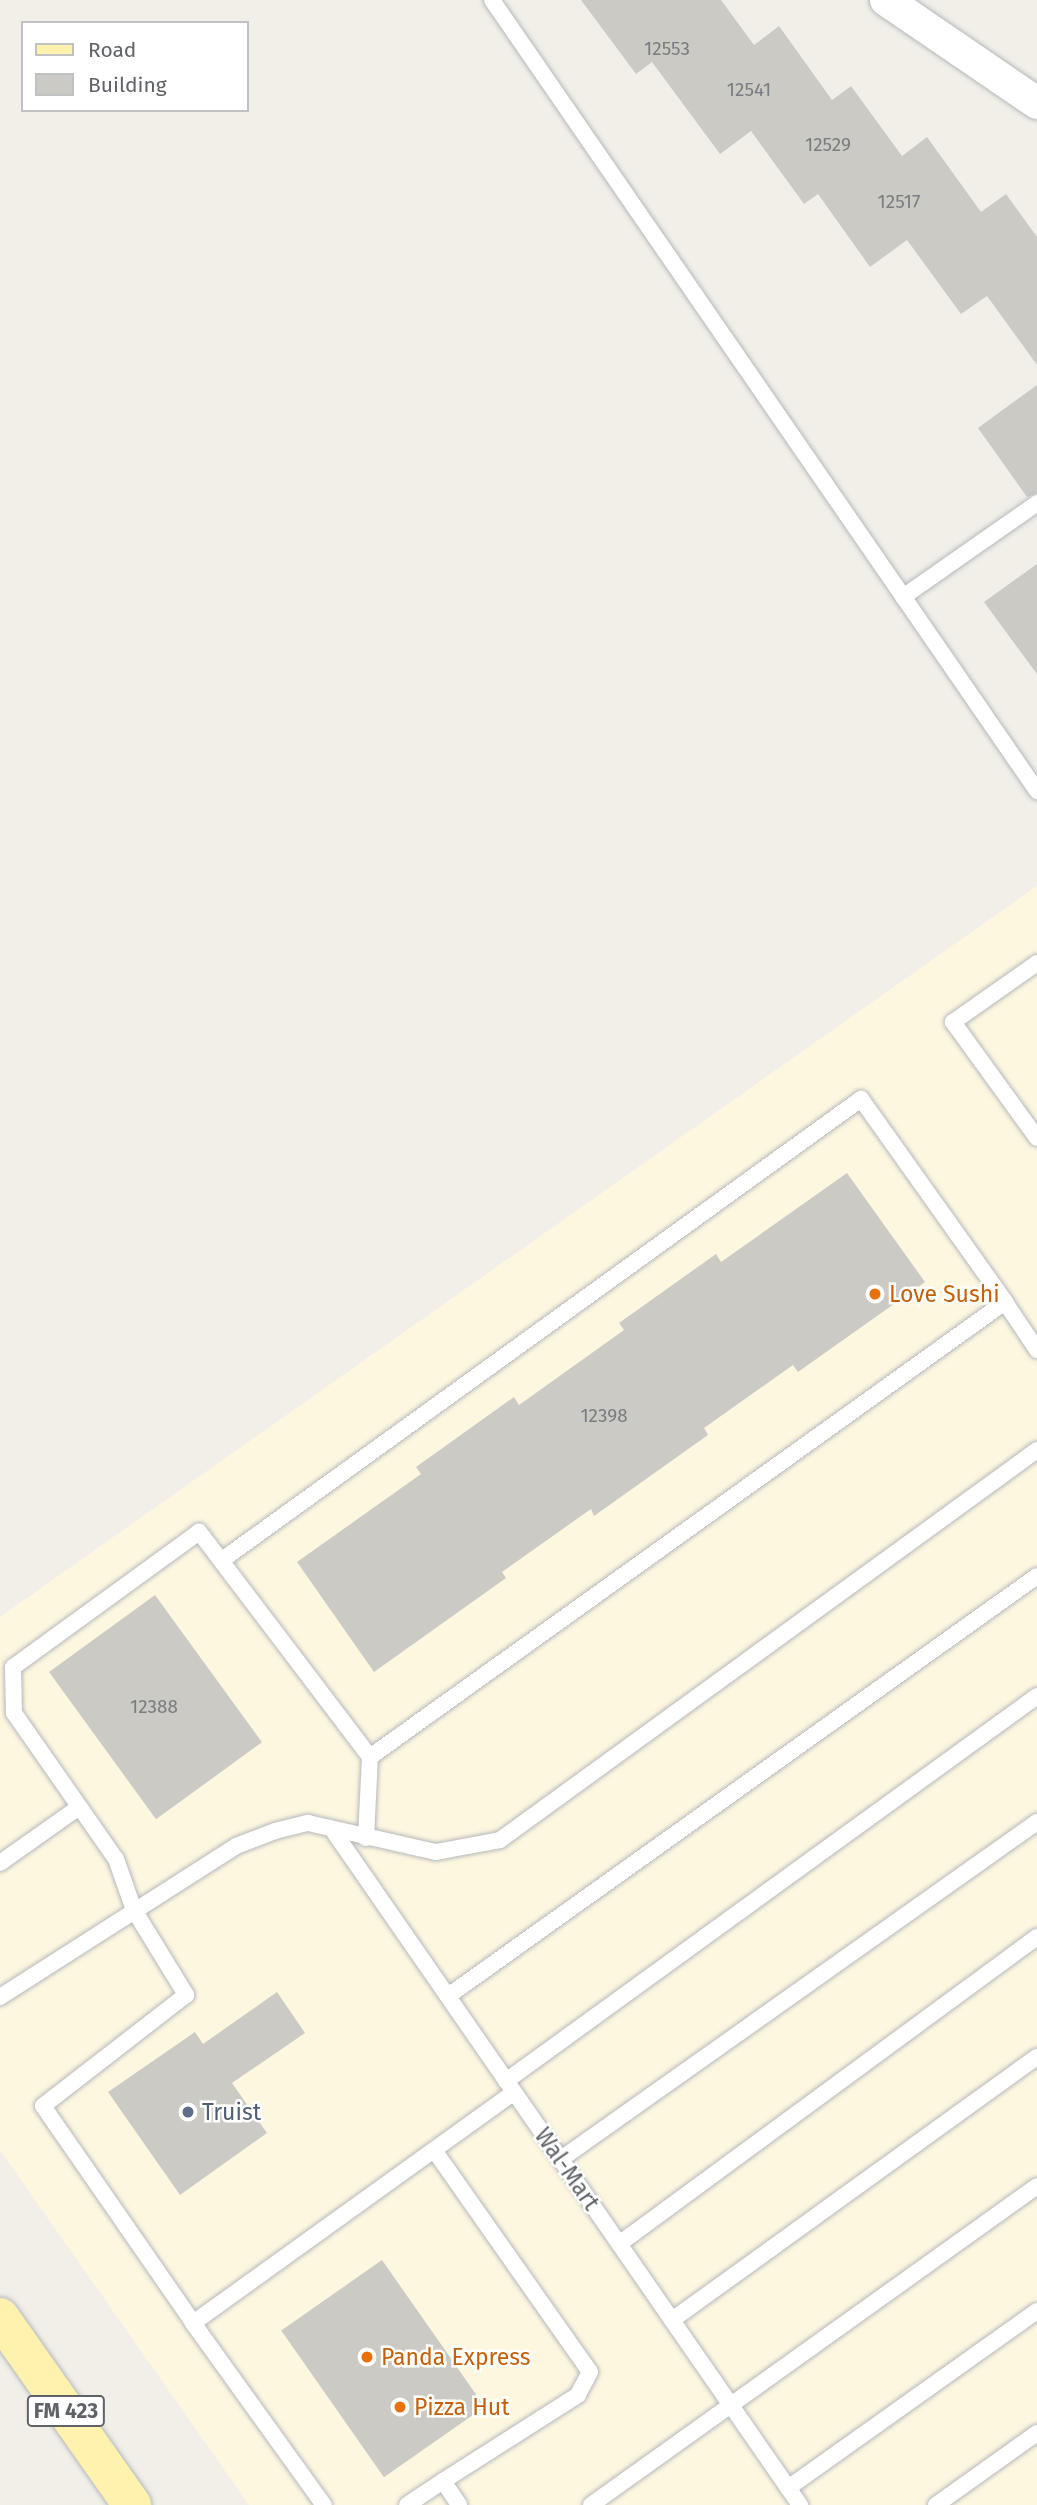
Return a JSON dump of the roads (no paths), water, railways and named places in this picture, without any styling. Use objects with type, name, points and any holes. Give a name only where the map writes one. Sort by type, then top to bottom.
[{"type":"main road","name":"FM 423","points":[[0,2317],[132,2505]]},
{"type":"street","points":[[886,0],[1037,103]]},
{"type":"lane","points":[[492,0],[1037,791]]},
{"type":"lane","points":[[903,597],[1037,503]]},
{"type":"lane","points":[[1037,963],[953,1021],[1037,1138]]},
{"type":"lane","points":[[222,1560],[861,1099],[1037,1350]]},
{"type":"lane","points":[[370,1757],[1005,1302]]},
{"type":"lane","points":[[0,1997],[236,1846],[308,1823],[334,1832],[436,1852],[500,1840],[1037,1450]]},
{"type":"lane","points":[[324,2505],[193,2323],[43,2106],[186,1995],[134,1910],[116,1860],[14,1713],[13,1667],[199,1532],[370,1757],[366,1838]]},
{"type":"lane","points":[[448,1996],[1037,1576]]},
{"type":"lane","points":[[193,2323],[434,2150],[510,2087],[1037,1696]]},
{"type":"lane","points":[[0,1723],[14,1713]]},
{"type":"lane","points":[[0,1864],[79,1807]]},
{"type":"lane","points":[[561,2159],[1037,1822]]},
{"type":"lane","name":"Wal-Mart","points":[[334,1832],[800,2505]]},
{"type":"lane","points":[[619,2244],[1037,1937]]},
{"type":"lane","points":[[672,2320],[1037,2057]]},
{"type":"lane","points":[[407,2505],[578,2395],[590,2372],[434,2150]]},
{"type":"lane","points":[[591,2505],[1037,2186]]},
{"type":"lane","points":[[788,2488],[1037,2311]]},
{"type":"lane","points":[[936,2505],[1037,2433]]},
{"type":"lane","points":[[443,2481],[460,2505]]},
{"type":"place","name":"Love Sushi","points":[[875,1294]]},
{"type":"place","name":"Truist","points":[[188,2112]]},
{"type":"place","name":"Panda Express","points":[[367,2357]]},
{"type":"place","name":"Pizza Hut","points":[[400,2407]]}]
